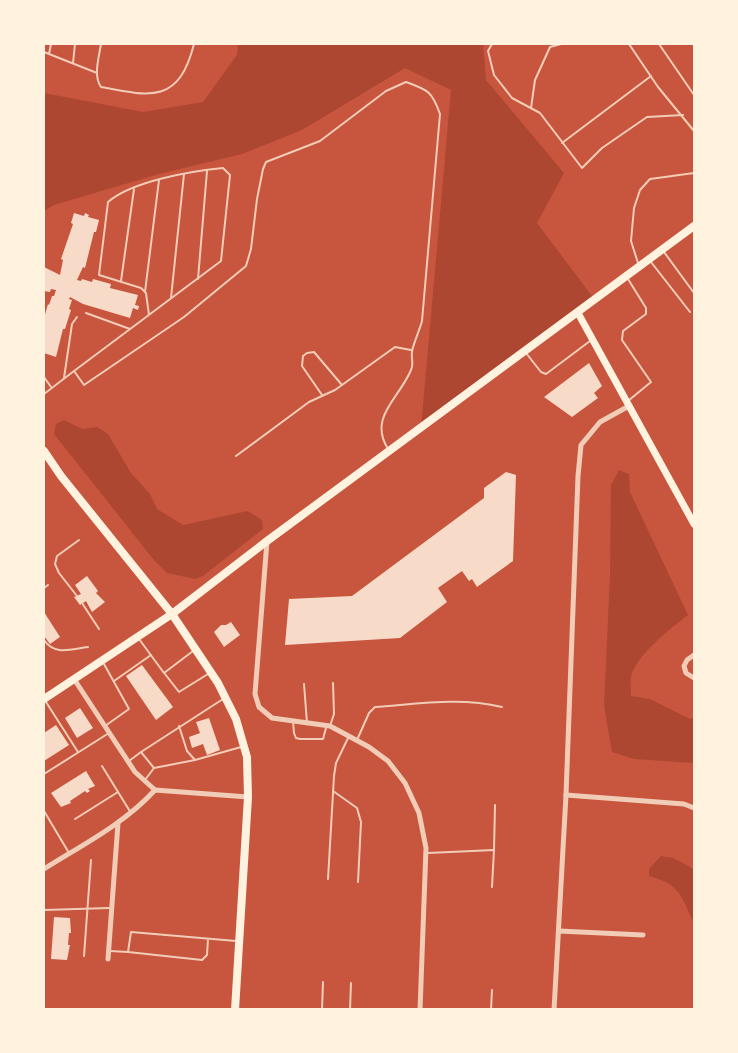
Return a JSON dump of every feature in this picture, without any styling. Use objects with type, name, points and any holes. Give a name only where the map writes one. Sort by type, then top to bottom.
[{"type":"main road","points":[[44,699],[172,614],[267,541],[694,226]]},
{"type":"main road","points":[[578,313],[694,524]]},
{"type":"main road","points":[[44,451],[61,476],[172,614],[211,672],[236,719],[247,757],[248,797],[235,1010]]},
{"type":"street","points":[[554,1010],[581,445],[600,422],[628,404]]},
{"type":"street","points":[[267,541],[255,694],[259,707],[272,718],[328,726],[357,740],[388,761],[405,783],[419,813],[425,854],[420,1010]]},
{"type":"street","points":[[694,655],[687,660],[684,666],[686,674],[694,678]]},
{"type":"street","points":[[74,679],[128,762],[144,782],[155,790],[248,797]]},
{"type":"street","points":[[44,869],[118,823],[155,790]]},
{"type":"street","points":[[566,795],[684,804],[694,808]]},
{"type":"street","points":[[108,959],[118,823]]},
{"type":"street","points":[[559,931],[643,935]]},
{"type":"lane","points":[[49,54],[51,44]]},
{"type":"lane","points":[[73,63],[75,44]]},
{"type":"lane","points":[[101,44],[97,73],[98,84],[101,87],[133,93],[159,92],[177,82],[187,66],[194,44]]},
{"type":"lane","points":[[492,44],[488,51],[494,75],[512,98],[540,113],[582,168],[602,148],[647,117],[683,115]]},
{"type":"lane","points":[[531,109],[535,80],[550,47],[561,44]]},
{"type":"lane","points":[[629,44],[694,130]]},
{"type":"lane","points":[[659,44],[694,95]]},
{"type":"lane","points":[[44,52],[97,73]]},
{"type":"lane","points":[[561,143],[651,76]]},
{"type":"lane","points":[[74,371],[84,385],[184,317],[238,274],[246,266],[251,249],[257,199],[266,162],[320,141],[386,91],[406,82],[434,96],[440,114],[422,321],[418,338],[411,350],[413,368],[387,410],[380,427],[382,440],[389,452]]},
{"type":"lane","points":[[44,394],[221,261],[230,177],[223,168],[184,174],[135,187],[116,195],[108,202],[99,274],[134,285],[146,292]]},
{"type":"lane","points":[[198,279],[207,170]]},
{"type":"lane","points":[[639,267],[631,241],[633,208],[640,190],[650,179],[694,173]]},
{"type":"lane","points":[[171,298],[184,174]]},
{"type":"lane","points":[[149,315],[146,292],[159,180]]},
{"type":"lane","points":[[121,281],[135,187]]},
{"type":"lane","points":[[662,250],[694,293]]},
{"type":"lane","points":[[649,260],[690,312]]},
{"type":"lane","points":[[626,277],[646,308],[646,314],[623,331],[622,340],[651,382],[628,404]]},
{"type":"lane","points":[[86,312],[130,329]]},
{"type":"lane","points":[[64,378],[72,324],[77,316]]},
{"type":"lane","points":[[525,352],[541,372],[546,374],[592,339]]},
{"type":"lane","points":[[236,456],[309,402],[342,385],[395,347],[411,350]]},
{"type":"lane","points":[[323,395],[302,366],[303,356],[308,352],[314,352],[342,385]]},
{"type":"lane","points":[[44,377],[51,387]]},
{"type":"lane","points":[[77,596],[59,573],[55,564],[57,556],[79,540]]},
{"type":"lane","points":[[44,588],[48,585]]},
{"type":"lane","points":[[82,603],[99,629]]},
{"type":"lane","points":[[138,637],[179,692],[211,672]]},
{"type":"lane","points":[[44,640],[49,648],[58,651],[88,646]]},
{"type":"lane","points":[[164,673],[195,650]]},
{"type":"lane","points":[[114,682],[151,655]]},
{"type":"lane","points":[[103,660],[129,709],[105,726]]},
{"type":"lane","points":[[293,721],[296,738],[323,739],[334,714],[333,683]]},
{"type":"lane","points":[[304,684],[307,723]]},
{"type":"lane","points":[[128,762],[225,697]]},
{"type":"lane","points":[[44,699],[78,752]]},
{"type":"lane","points":[[357,740],[369,712],[375,708],[455,700],[502,707]]},
{"type":"lane","points":[[179,726],[187,751],[195,760]]},
{"type":"lane","points":[[44,774],[110,733]]},
{"type":"lane","points":[[328,879],[336,763],[349,736]]},
{"type":"lane","points":[[144,782],[154,768],[195,760],[244,746]]},
{"type":"lane","points":[[141,752],[154,768]]},
{"type":"lane","points":[[102,766],[131,813]]},
{"type":"lane","points":[[333,791],[357,808],[361,822],[358,882]]},
{"type":"lane","points":[[75,819],[118,792]]},
{"type":"lane","points":[[492,887],[495,805]]},
{"type":"lane","points":[[44,811],[69,853]]},
{"type":"lane","points":[[425,854],[494,850]]},
{"type":"lane","points":[[84,956],[91,860]]},
{"type":"lane","points":[[44,909],[112,908]]},
{"type":"lane","points":[[128,952],[131,932],[239,941]]},
{"type":"lane","points":[[109,951],[202,960],[207,955],[208,939]]},
{"type":"lane","points":[[322,1010],[323,982]]},
{"type":"lane","points":[[350,1010],[351,983]]},
{"type":"lane","points":[[491,1010],[492,990]]},
{"type":"shaded area","points":[[238,44],[483,44],[486,80],[564,173],[537,223],[595,300],[421,428],[451,90],[405,68],[302,130],[242,154],[159,174],[54,205],[44,211],[44,93],[143,112],[203,102],[237,55]]},
{"type":"shaded area","points":[[64,420],[82,429],[97,427],[108,434],[131,473],[150,494],[157,509],[183,525],[248,511],[262,520],[263,529],[203,576],[195,579],[167,573],[153,559],[54,434],[56,424]]},
{"type":"shaded area","points":[[619,470],[629,474],[630,492],[688,615],[655,643],[640,660],[631,677],[631,696],[650,699],[690,719],[694,718],[694,763],[634,759],[612,752],[604,706],[610,575],[611,485]]},
{"type":"shaded area","points":[[661,856],[673,858],[694,869],[694,923],[679,893],[668,883],[649,876],[649,869]]},
{"type":"building","points":[[74,213],[84,216],[85,213],[89,215],[88,217],[99,220],[85,268],[83,267],[77,280],[92,282],[93,279],[111,284],[110,288],[138,295],[135,305],[139,306],[138,310],[133,308],[130,318],[83,304],[70,297],[69,299],[72,300],[69,309],[71,310],[65,329],[63,329],[56,357],[44,353],[44,318],[48,304],[56,290],[44,291],[44,267],[60,275],[63,260],[61,259],[73,224],[71,223]]},
{"type":"building","points":[[589,363],[602,386],[594,393],[598,398],[572,417],[544,397]]},
{"type":"building","points":[[506,472],[516,475],[513,561],[477,587],[472,579],[469,581],[462,571],[438,588],[447,602],[400,638],[285,645],[289,599],[352,596],[484,498],[484,488]]},
{"type":"building","points":[[87,576],[98,591],[96,593],[105,602],[92,612],[86,601],[80,605],[74,597],[81,594],[75,585]]},
{"type":"building","points":[[44,612],[60,637],[50,644],[44,636]]},
{"type":"building","points":[[231,622],[240,635],[224,647],[214,632],[221,625]]},
{"type":"building","points":[[142,665],[173,707],[156,720],[126,676]]},
{"type":"building","points":[[80,708],[93,728],[77,738],[65,718]]},
{"type":"building","points":[[209,718],[220,750],[207,755],[203,744],[192,748],[189,737],[200,733],[196,722]]},
{"type":"building","points":[[56,725],[69,745],[44,761],[44,733]]},
{"type":"building","points":[[86,771],[95,786],[88,789],[90,791],[87,793],[85,791],[70,801],[71,803],[61,807],[51,793]]},
{"type":"building","points":[[54,917],[70,918],[71,933],[69,933],[68,945],[70,945],[67,960],[51,959]]}]
